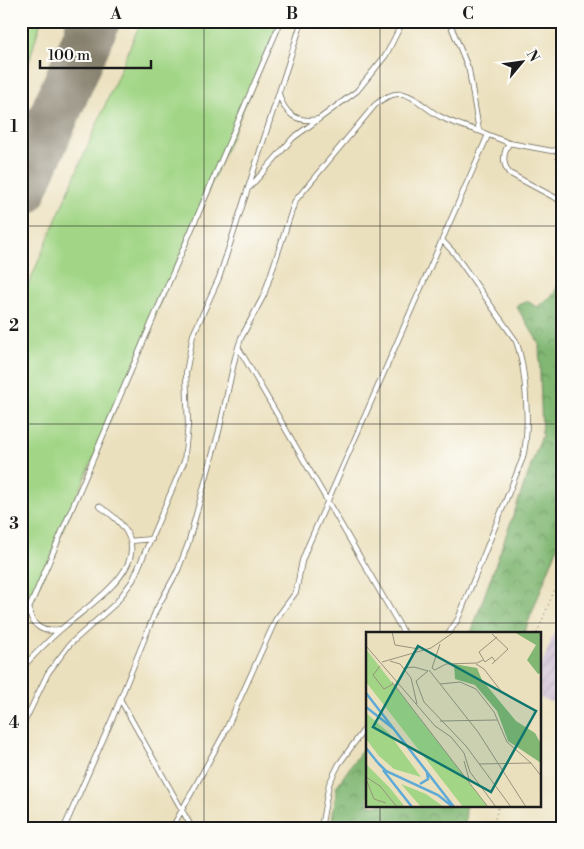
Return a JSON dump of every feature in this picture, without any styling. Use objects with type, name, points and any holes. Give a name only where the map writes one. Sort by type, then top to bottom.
[{"type":"lane","points":[[21,627],[281,21]]},
{"type":"lane","points":[[21,729],[48,673],[70,644],[116,603],[132,580],[152,539],[184,462],[188,425],[186,373],[193,335],[219,278],[302,21]]},
{"type":"lane","points":[[247,190],[292,138],[357,91],[386,56],[403,21]]},
{"type":"lane","points":[[449,21],[469,70],[479,131]]},
{"type":"lane","points":[[555,21],[563,32]]},
{"type":"lane","points":[[279,92],[282,103],[292,117],[307,121],[320,119]]},
{"type":"lane","points":[[64,828],[120,699],[143,640],[178,570],[188,544],[219,431],[238,347],[264,295],[295,200],[375,105],[387,96],[404,94],[450,122],[509,143],[552,151],[563,149]]},
{"type":"lane","points":[[172,828],[224,734],[276,619],[296,592],[302,560],[488,135]]},
{"type":"lane","points":[[509,143],[504,156],[505,167],[509,173],[563,202]]},
{"type":"lane","points":[[442,240],[454,253],[516,341],[520,354],[527,432],[522,460],[458,619],[450,632]]},
{"type":"lane","points":[[238,347],[403,632]]},
{"type":"lane","points":[[21,669],[40,647],[102,597],[119,580],[127,568],[130,541],[121,522],[99,506]]},
{"type":"lane","points":[[130,541],[152,539]]},
{"type":"lane","points":[[29,609],[31,619],[38,627],[52,631],[62,629]]},
{"type":"lane","points":[[120,699],[192,828]]},
{"type":"lane","points":[[321,828],[329,784],[339,764],[366,727]]},
{"type":"path","points":[[552,151],[563,166]]},
{"type":"path","points":[[536,632],[563,569]]},
{"type":"path","points":[[492,828],[499,806]]},
{"type":"shaded area","points":[[563,610],[563,706],[542,699],[542,664]]},
{"type":"green space","points":[[21,21],[41,21],[21,89]]},
{"type":"green space","points":[[141,21],[281,21],[21,627],[21,302]]},
{"type":"green space","points":[[563,276],[563,533],[524,632],[471,632],[542,435],[539,343],[516,306],[527,301],[537,307],[553,295]]},
{"type":"green space","points":[[366,744],[366,806],[466,806],[465,828],[331,828],[337,786]]},
{"type":"taxiway","points":[[54,116],[76,21]]},
{"type":"runway","points":[[21,192],[95,21]]}]
